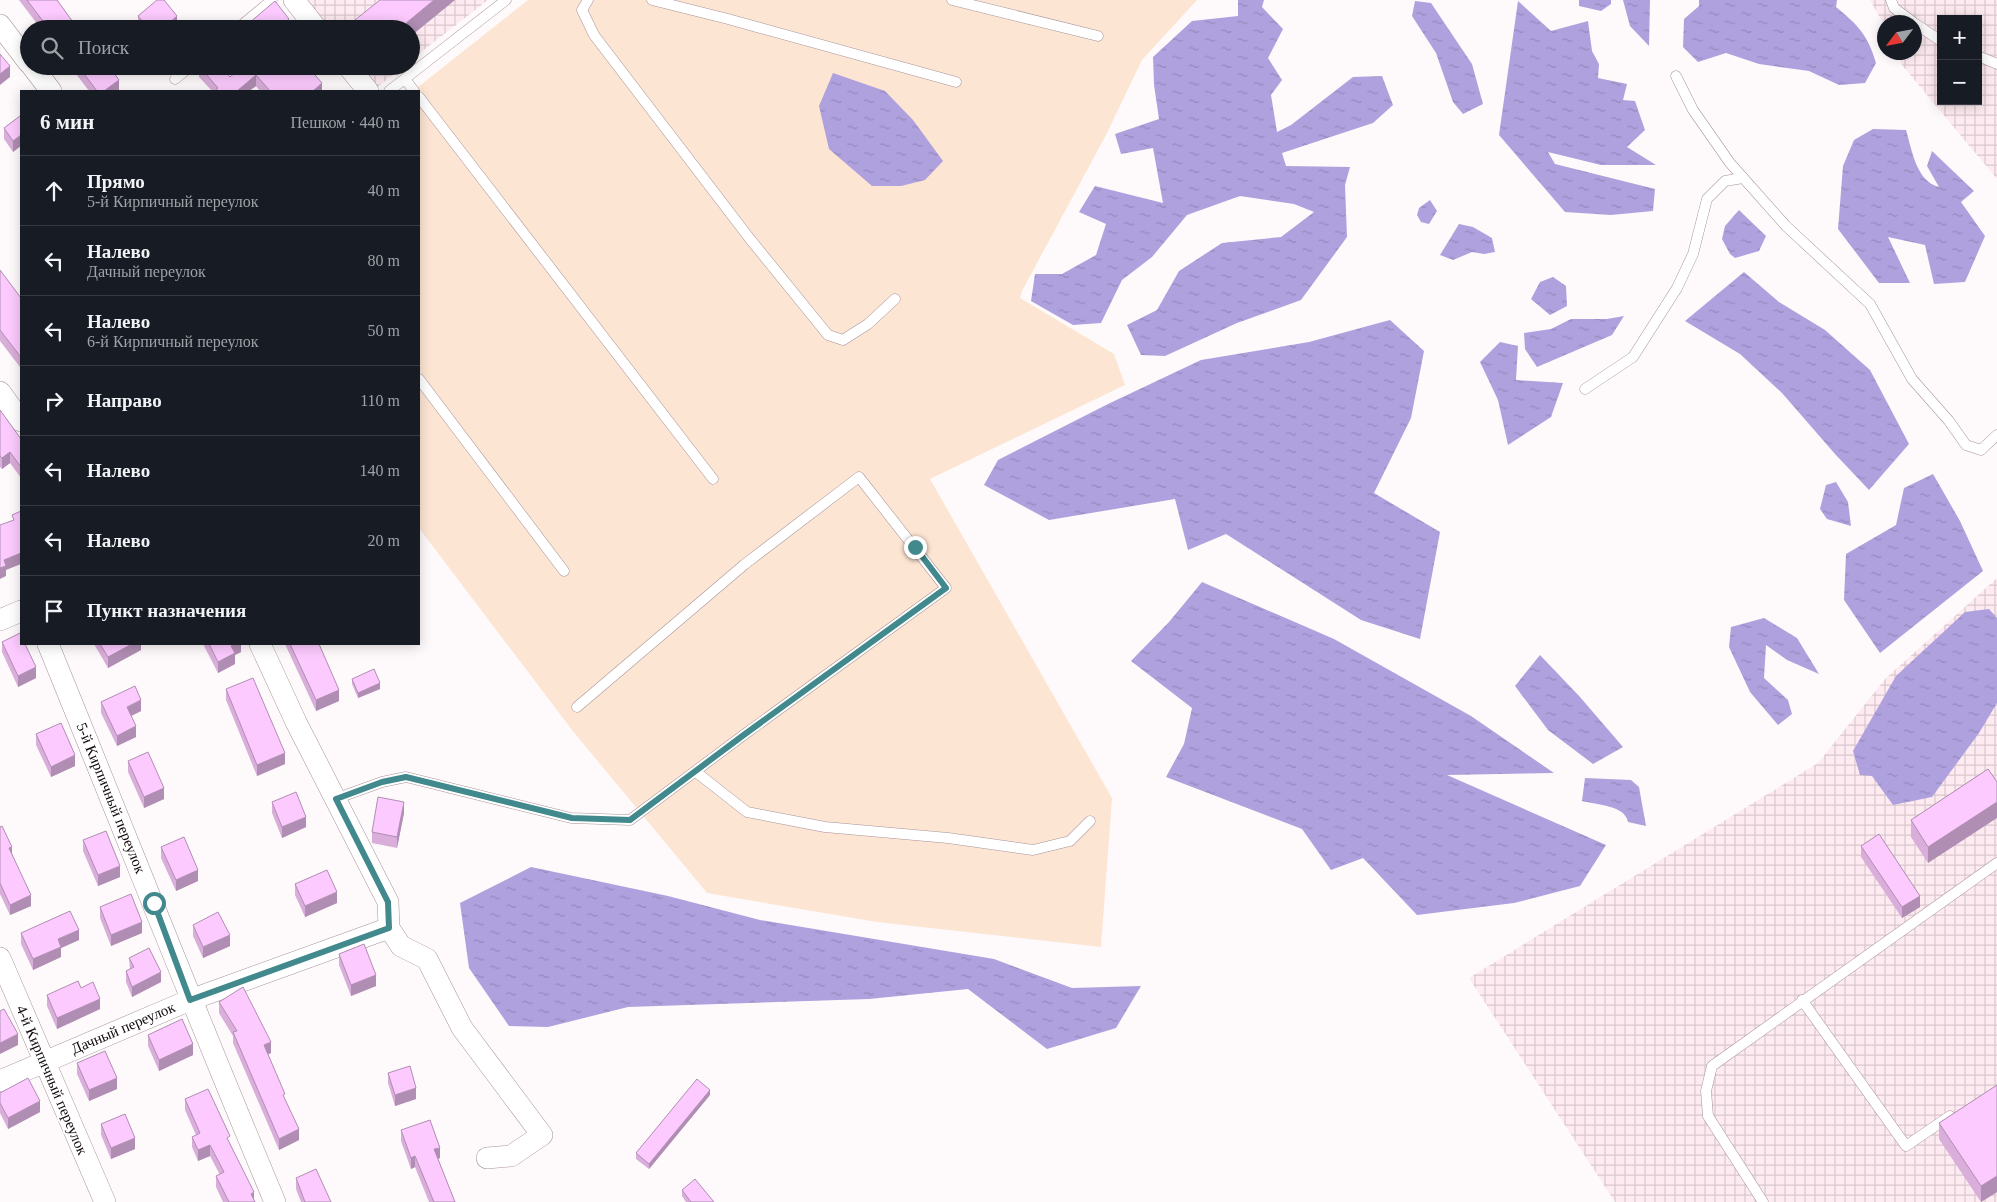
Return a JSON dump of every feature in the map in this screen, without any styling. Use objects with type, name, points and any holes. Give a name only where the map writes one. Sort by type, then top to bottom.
[{"type":"street","points":[[294,0],[310,20]]},
{"type":"street","points":[[0,25],[20,51]]},
{"type":"street","points":[[39,75],[50,90]]},
{"type":"street","points":[[355,75],[367,90]]},
{"type":"street","points":[[0,392],[20,420]]},
{"type":"street","points":[[0,620],[20,611]]},
{"type":"street","name":"5-й Кирпичный переулок","points":[[48,645],[154,903],[190,1000],[275,1202]]},
{"type":"street","points":[[260,645],[388,902],[389,928],[401,946],[427,959],[462,1028],[542,1135],[512,1156],[487,1158]]},
{"type":"street","name":"Дачный переулок","points":[[0,1081],[190,1000],[389,928]]},
{"type":"street","name":"4-й Кирпичный переулок","points":[[0,958],[105,1202]]},
{"type":"lane","points":[[248,20],[272,0]]},
{"type":"lane","points":[[420,67],[506,0]]},
{"type":"lane","points":[[588,0],[582,10],[594,35],[750,239],[828,335],[843,340],[868,324],[895,299]]},
{"type":"lane","points":[[652,0],[728,18],[956,82]]},
{"type":"lane","points":[[952,0],[1098,36]]},
{"type":"lane","points":[[1892,0],[1894,8],[1903,15]]},
{"type":"lane","points":[[1922,28],[1937,38]]},
{"type":"lane","points":[[1982,58],[1997,64]]},
{"type":"lane","points":[[175,79],[180,75]]},
{"type":"lane","points":[[390,90],[410,75]]},
{"type":"lane","points":[[1676,76],[1693,110],[1743,178],[1786,226],[1870,304],[1912,380],[1949,421],[1966,446],[1981,450],[1997,435]]},
{"type":"lane","points":[[405,79],[413,90]]},
{"type":"lane","points":[[420,98],[712,479]]},
{"type":"lane","points":[[1585,389],[1632,356],[1677,288],[1693,254],[1707,198],[1726,181],[1743,178]]},
{"type":"lane","points":[[420,380],[564,571]]},
{"type":"lane","points":[[336,799],[382,782],[406,777],[572,818],[630,820],[946,588],[859,477],[745,564],[577,707]]},
{"type":"lane","points":[[696,772],[748,812],[825,827],[948,838],[1033,850],[1070,841],[1090,821]]},
{"type":"lane","points":[[1763,1202],[1708,1116],[1706,1091],[1712,1066],[1802,1000],[1997,863]]},
{"type":"lane","points":[[1802,1000],[1906,1146],[1956,1113]]},
{"type":"shaded area","points":[[302,0],[488,0],[420,53],[420,20],[319,20]]},
{"type":"shaded area","points":[[528,0],[1197,0],[1142,60],[1106,135],[1020,298],[1114,354],[1125,385],[930,479],[1112,798],[1101,947],[877,922],[707,893],[572,730],[420,529],[420,90],[414,90]]},
{"type":"shaded area","points":[[1870,0],[1997,0],[1997,179],[1902,65],[1900,60],[1922,60],[1922,15],[1878,15]]},
{"type":"shaded area","points":[[364,75],[393,75],[375,89]]},
{"type":"shaded area","points":[[1997,578],[1997,1202],[1615,1202],[1469,978],[1818,763],[1886,678]]},
{"type":"water","points":[[1238,0],[1264,0],[1262,7],[1283,29],[1268,58],[1282,80],[1271,95],[1277,132],[1291,125],[1353,77],[1382,76],[1393,105],[1373,123],[1282,153],[1286,166],[1350,167],[1345,185],[1347,237],[1301,300],[1237,323],[1165,356],[1141,355],[1127,325],[1157,310],[1179,271],[1222,243],[1281,237],[1314,212],[1294,204],[1240,196],[1187,215],[1152,257],[1122,280],[1101,323],[1073,325],[1031,301],[1035,274],[1062,274],[1096,255],[1106,224],[1079,212],[1095,186],[1163,203],[1153,148],[1121,154],[1115,134],[1159,119],[1154,85],[1153,57],[1192,21],[1238,16]]},
{"type":"water","points":[[1579,0],[1611,0],[1611,4],[1601,11],[1579,6]]},
{"type":"water","points":[[1623,0],[1650,0],[1649,46],[1630,26]]},
{"type":"water","points":[[1699,0],[1837,0],[1836,7],[1850,19],[1866,38],[1876,63],[1865,83],[1839,85],[1809,71],[1759,64],[1726,53],[1698,62],[1683,47],[1684,19],[1699,6]]},
{"type":"water","points":[[1415,1],[1431,3],[1472,64],[1483,104],[1463,114],[1453,102],[1436,53],[1412,16]]},
{"type":"water","points":[[1518,1],[1551,31],[1588,21],[1592,51],[1599,64],[1598,78],[1627,84],[1623,100],[1635,101],[1645,130],[1627,147],[1656,165],[1601,165],[1548,152],[1555,164],[1655,189],[1653,211],[1611,215],[1565,212],[1499,135]]},
{"type":"water","points":[[833,73],[885,91],[913,120],[943,161],[925,180],[901,186],[872,186],[829,149],[819,106]]},
{"type":"water","points":[[1873,129],[1906,130],[1916,164],[1920,172],[1931,184],[1939,187],[1927,166],[1932,151],[1974,191],[1961,202],[1985,236],[1965,282],[1934,284],[1925,245],[1888,237],[1910,283],[1879,283],[1838,229],[1843,166],[1854,140]]},
{"type":"water","points":[[1430,200],[1437,211],[1429,224],[1421,222],[1417,215],[1419,208]]},
{"type":"water","points":[[1739,210],[1766,236],[1759,251],[1735,258],[1730,254],[1722,239],[1725,226]]},
{"type":"water","points":[[1459,224],[1473,227],[1492,238],[1495,252],[1484,254],[1472,252],[1453,260],[1440,255]]},
{"type":"water","points":[[1744,272],[1779,302],[1825,330],[1870,370],[1909,444],[1869,490],[1782,393],[1740,354],[1685,321]]},
{"type":"water","points":[[1553,277],[1566,286],[1567,306],[1550,315],[1531,299],[1540,282]]},
{"type":"water","points":[[1624,316],[1612,335],[1537,367],[1525,349],[1524,333],[1551,329],[1571,319],[1607,319]]},
{"type":"water","points":[[1390,320],[1424,351],[1411,418],[1374,493],[1440,532],[1420,639],[1361,620],[1226,534],[1188,550],[1175,499],[1049,520],[984,485],[998,460],[1108,404],[1201,360],[1309,342]]},
{"type":"water","points":[[1500,342],[1518,346],[1516,380],[1563,383],[1551,417],[1508,445],[1498,400],[1480,362]]},
{"type":"water","points":[[1933,474],[1960,521],[1983,571],[1880,653],[1844,600],[1846,554],[1896,525],[1904,488]]},
{"type":"water","points":[[1836,482],[1848,502],[1851,526],[1827,519],[1820,509],[1826,485]]},
{"type":"water","points":[[1202,582],[1334,639],[1471,716],[1554,773],[1447,775],[1606,845],[1580,886],[1514,903],[1417,915],[1363,858],[1331,870],[1302,829],[1166,777],[1184,744],[1192,708],[1131,661],[1169,622]]},
{"type":"water","points":[[1989,609],[1997,618],[1997,703],[1979,733],[1932,797],[1893,805],[1872,776],[1860,775],[1853,751],[1896,676],[1965,612]]},
{"type":"water","points":[[1764,618],[1797,638],[1819,674],[1787,660],[1766,645],[1764,678],[1788,700],[1792,714],[1778,725],[1750,692],[1729,647],[1731,627]]},
{"type":"water","points":[[1540,655],[1580,697],[1623,747],[1593,764],[1548,730],[1515,686]]},
{"type":"water","points":[[1585,778],[1631,780],[1639,787],[1646,826],[1628,822],[1626,816],[1616,809],[1582,801]]},
{"type":"water","points":[[531,867],[668,896],[760,920],[994,959],[1072,988],[1141,986],[1116,1028],[1047,1049],[968,989],[869,999],[628,1007],[548,1027],[509,1026],[469,968],[460,903]]},
{"type":"building","points":[[27,0],[57,0],[71,20],[42,20]]},
{"type":"building","points":[[157,0],[164,0],[177,16],[172,20],[141,20],[138,16]]},
{"type":"building","points":[[380,0],[434,0],[410,20],[355,20]]},
{"type":"building","points":[[275,1],[289,19],[288,20],[253,20]]},
{"type":"building","points":[[0,54],[10,66],[0,74]]},
{"type":"building","points":[[85,75],[115,75],[119,80],[105,90],[96,90]]},
{"type":"building","points":[[207,75],[228,75],[230,77],[232,75],[256,75],[238,90],[216,90],[218,88]]},
{"type":"building","points":[[256,75],[315,75],[322,83],[314,90],[269,90]]},
{"type":"building","points":[[20,116],[20,136],[13,141],[4,128]]},
{"type":"building","points":[[0,270],[20,297],[20,356],[0,330]]},
{"type":"building","points":[[0,410],[20,438],[20,466],[10,452],[2,458],[0,456]]},
{"type":"building","points":[[20,511],[20,553],[4,560],[6,566],[0,568],[0,525],[14,520],[12,515]]},
{"type":"building","points":[[20,633],[20,645],[25,645],[36,667],[18,676],[2,642]]},
{"type":"building","points":[[101,645],[130,645],[108,657]]},
{"type":"building","points":[[210,645],[233,645],[231,646],[235,653],[218,662]]},
{"type":"building","points":[[290,645],[319,645],[339,690],[316,700]]},
{"type":"building","points":[[374,669],[380,683],[358,693],[352,679]]},
{"type":"building","points":[[253,678],[285,753],[257,765],[226,689]]},
{"type":"building","points":[[135,686],[141,700],[127,707],[136,726],[117,736],[101,702]]},
{"type":"building","points":[[61,723],[75,755],[51,767],[36,734]]},
{"type":"building","points":[[148,752],[164,788],[144,797],[128,761]]},
{"type":"building","points":[[1988,769],[1997,782],[1997,802],[1928,847],[1911,820]]},
{"type":"building","points":[[296,792],[306,817],[282,827],[272,802]]},
{"type":"building","points":[[378,797],[404,802],[397,837],[372,832]]},
{"type":"building","points":[[2,826],[12,847],[9,848],[31,895],[10,905],[0,883],[0,827]]},
{"type":"building","points":[[106,831],[120,866],[98,875],[83,840]]},
{"type":"building","points":[[1879,834],[1920,896],[1902,907],[1861,846]]},
{"type":"building","points":[[184,837],[198,870],[176,880],[161,847]]},
{"type":"building","points":[[327,870],[337,892],[305,906],[295,884]]},
{"type":"building","points":[[131,894],[142,922],[111,935],[100,907]]},
{"type":"building","points":[[70,911],[79,930],[58,939],[61,947],[33,959],[21,933]]},
{"type":"building","points":[[218,912],[230,935],[203,947],[193,925]]},
{"type":"building","points":[[364,944],[376,975],[351,985],[339,954]]},
{"type":"building","points":[[149,948],[161,972],[132,987],[126,971],[134,967],[129,958]]},
{"type":"building","points":[[78,981],[81,988],[93,982],[100,999],[57,1018],[47,995]]},
{"type":"building","points":[[243,987],[271,1042],[264,1045],[285,1094],[283,1095],[299,1129],[279,1139],[233,1032],[237,1031],[219,1002]]},
{"type":"building","points":[[4,1009],[18,1034],[0,1043],[0,1011]]},
{"type":"building","points":[[182,1019],[193,1044],[159,1060],[148,1035]]},
{"type":"building","points":[[105,1051],[117,1078],[89,1090],[77,1063]]},
{"type":"building","points":[[410,1066],[416,1088],[395,1095],[388,1073]]},
{"type":"building","points":[[28,1078],[40,1101],[8,1118],[0,1103],[0,1093]]},
{"type":"building","points":[[697,1079],[710,1090],[649,1164],[636,1153]]},
{"type":"building","points":[[1997,1085],[1997,1176],[1981,1186],[1939,1123]]},
{"type":"building","points":[[208,1089],[230,1136],[227,1138],[254,1192],[251,1194],[255,1202],[229,1202],[216,1176],[224,1172],[210,1145],[198,1150],[192,1137],[200,1133],[185,1099]]},
{"type":"building","points":[[125,1114],[135,1138],[111,1148],[101,1124]]},
{"type":"building","points":[[430,1120],[440,1148],[434,1149],[455,1202],[434,1202],[415,1156],[411,1158],[401,1130]]},
{"type":"building","points":[[316,1169],[331,1202],[305,1202],[296,1178]]},
{"type":"building","points":[[695,1179],[714,1202],[691,1202],[682,1190]]},
{"type":"route","points":[[154,903],[190,1000],[389,928],[388,902],[336,799],[382,782],[406,777],[572,818],[630,820],[653,805],[745,734],[946,588],[915,547]]}]
